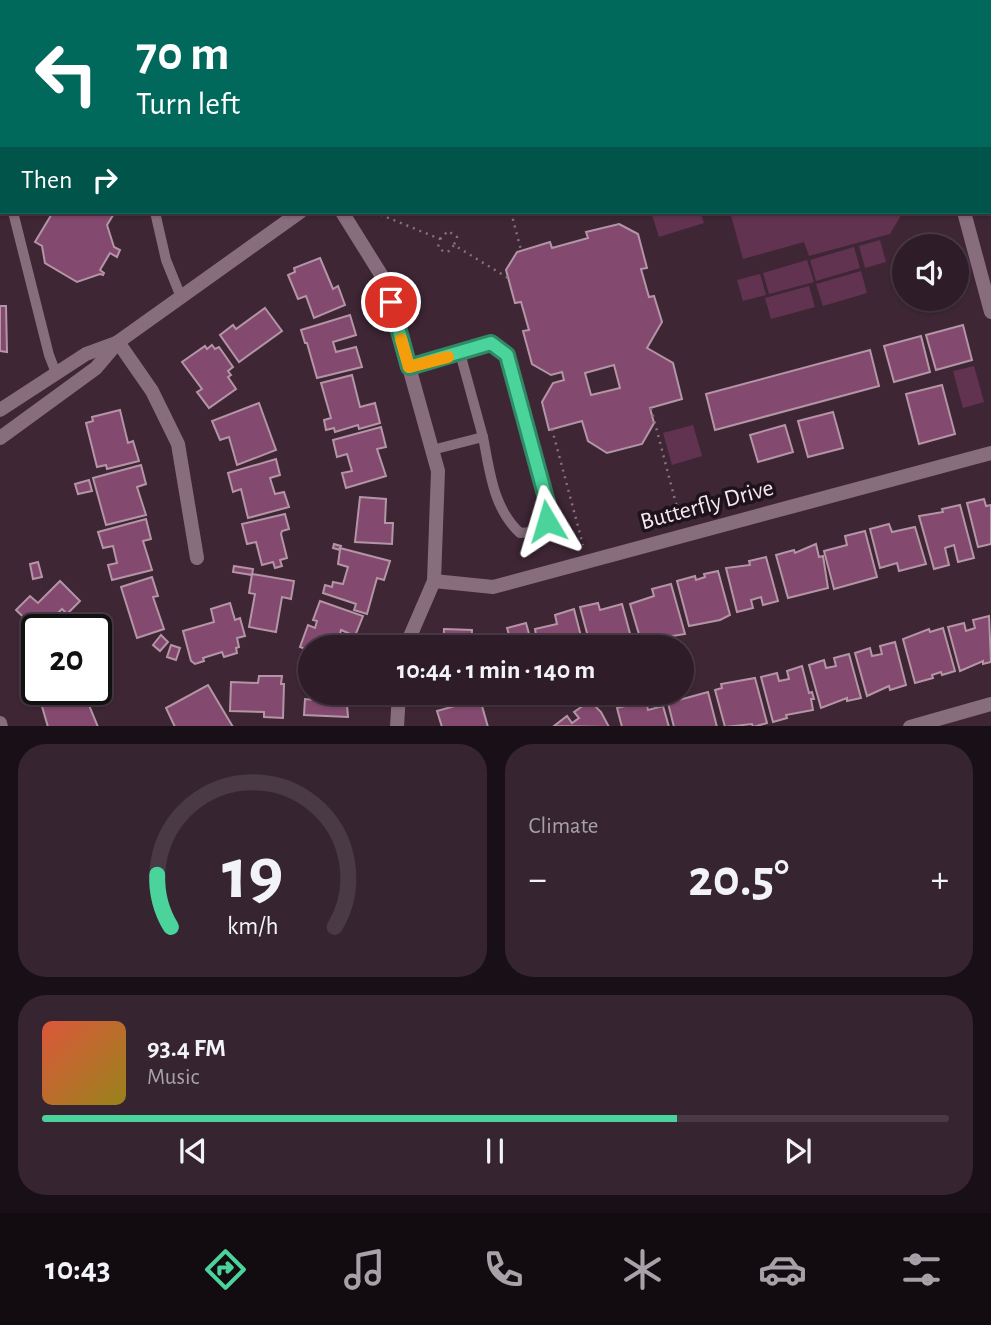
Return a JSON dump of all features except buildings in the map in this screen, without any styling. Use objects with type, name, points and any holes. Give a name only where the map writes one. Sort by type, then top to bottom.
[{"type":"street","points":[[0,438],[96,368],[118,342],[297,214]]},
{"type":"street","points":[[343,214],[385,281],[438,471],[434,581],[411,635]]},
{"type":"street","points":[[965,214],[991,312]]},
{"type":"street","points":[[0,410],[86,354],[118,342]]},
{"type":"street","points":[[118,342],[152,391],[178,444],[197,558]]},
{"type":"street","name":"Butterfly Drive","points":[[434,581],[493,587],[991,453]]},
{"type":"street","points":[[910,726],[991,704]]},
{"type":"street","points":[[397,726],[398,705]]},
{"type":"lane","points":[[14,214],[49,355],[57,373]]},
{"type":"lane","points":[[155,214],[166,260],[181,297]]},
{"type":"lane","points":[[409,367],[491,343],[507,355],[547,502],[547,521],[540,528],[520,533],[506,521],[497,502],[483,437],[460,354]]},
{"type":"lane","points":[[432,450],[483,437]]},
{"type":"path","points":[[379,214],[440,239]]},
{"type":"path","points":[[512,214],[521,250]]},
{"type":"path","points":[[448,231],[457,237],[449,251],[444,252],[439,247],[440,239],[448,231]]},
{"type":"path","points":[[454,245],[508,278]]},
{"type":"path","points":[[650,408],[680,519]]},
{"type":"path","points":[[552,429],[583,545]]},
{"type":"shaded area","points":[[652,214],[701,214],[704,223],[659,237]]},
{"type":"shaded area","points":[[731,214],[902,214],[890,234],[809,256],[804,242],[743,259]]},
{"type":"shaded area","points":[[880,240],[886,262],[865,268],[859,246]]},
{"type":"shaded area","points":[[854,247],[860,268],[816,281],[810,260]]},
{"type":"shaded area","points":[[807,260],[814,282],[769,294],[763,273]]},
{"type":"shaded area","points":[[861,271],[867,293],[823,306],[816,284]]},
{"type":"shaded area","points":[[760,274],[766,295],[743,301],[737,280]]},
{"type":"shaded area","points":[[809,286],[815,307],[771,319],[765,298]]},
{"type":"shaded area","points":[[974,366],[984,402],[963,408],[953,371]]},
{"type":"shaded area","points":[[693,425],[702,456],[672,465],[663,433]]},
{"type":"slow traffic","points":[[401,339],[409,367],[448,357]]},
{"type":"route","points":[[391,302],[409,367],[491,343],[507,355],[547,502],[547,521]]}]
